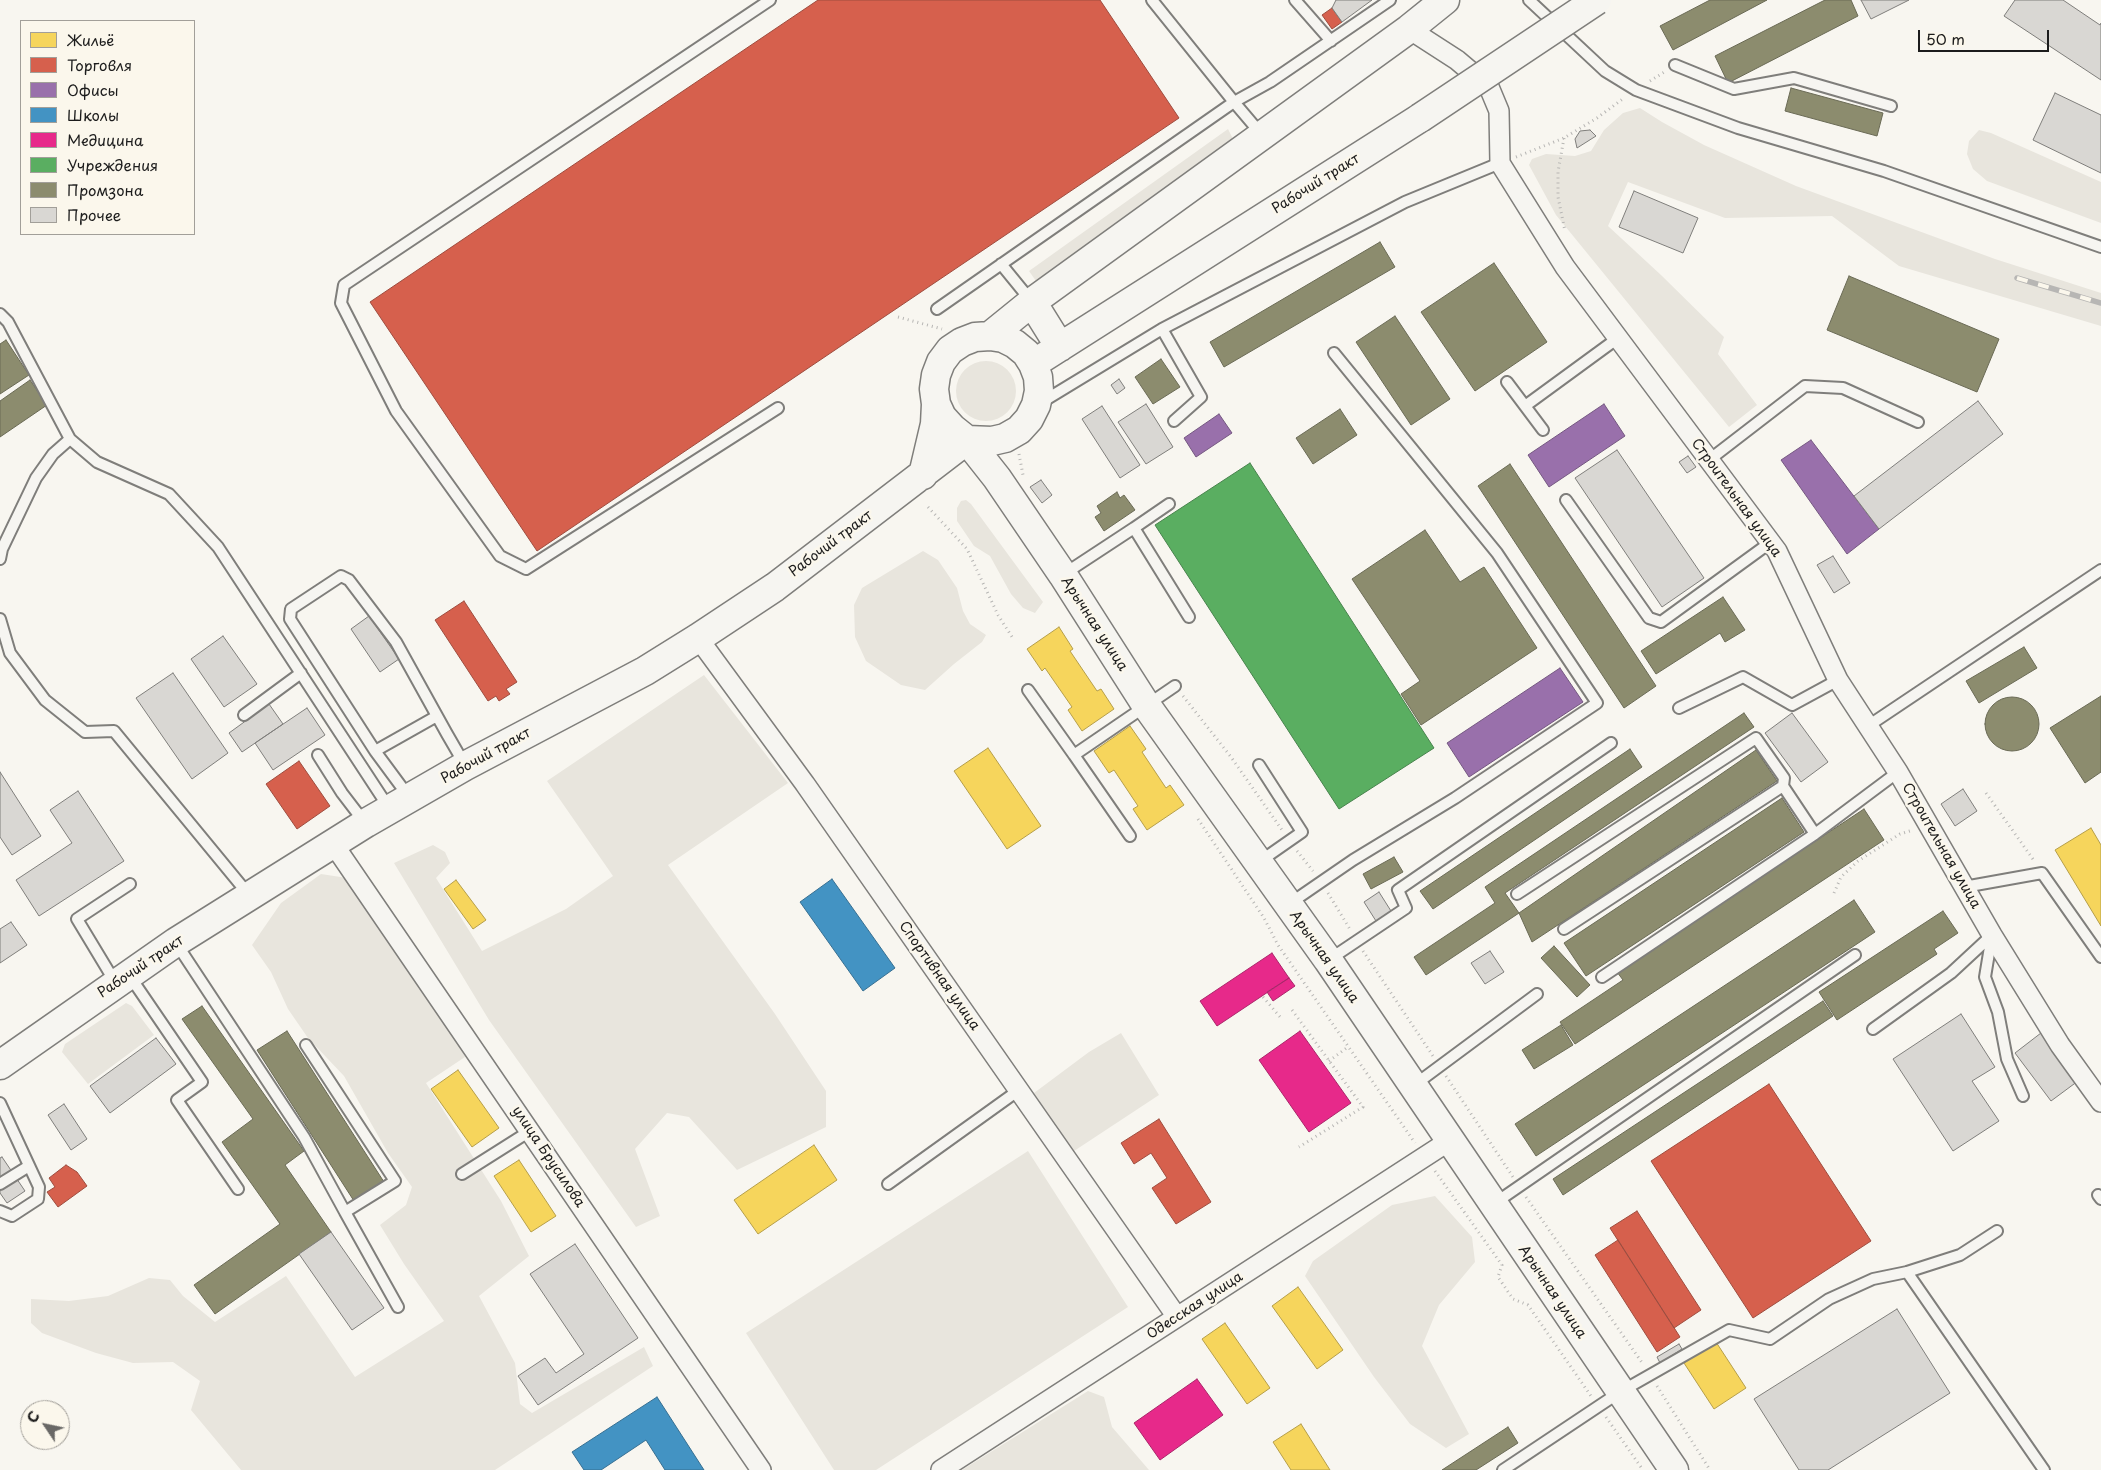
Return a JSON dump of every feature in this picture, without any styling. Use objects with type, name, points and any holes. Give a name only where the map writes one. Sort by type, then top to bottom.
[{"type":"main road","points":[[990,336],[1032,302],[1263,136],[1409,29],[1445,0]]},
{"type":"main road","name":"Рабочий тракт","points":[[1029,358],[1060,347],[1420,118],[1597,0]]},
{"type":"main road","points":[[1032,302],[1060,347]]},
{"type":"main road","points":[[1029,358],[1032,302]]},
{"type":"main road","points":[[923,474],[932,438],[936,404],[934,389],[936,375],[941,362],[950,350],[962,342],[976,337],[990,336],[1003,338],[1015,344],[1029,358],[1038,377],[1039,391],[1030,419],[1019,430],[1005,438],[992,441],[967,440],[942,417],[936,404]]},
{"type":"main road","points":[[997,478],[1005,438]]},
{"type":"main road","name":"Рабочий тракт","points":[[0,1065],[176,942],[366,823],[465,766],[645,671],[698,638],[775,587],[967,440]]},
{"type":"main road","name":"Арычная улица","points":[[967,440],[997,478],[1063,575],[1146,705],[1328,960],[1492,1205],[1609,1399],[1674,1470]]},
{"type":"street","points":[[1409,29],[1457,60],[1489,87],[1499,111],[1500,163]]},
{"type":"street","name":"Строительная улица","points":[[1500,163],[1565,267],[1777,551],[1838,680],[1898,772],[1992,936],[2060,1045],[2101,1102]]},
{"type":"street","name":"Спортивная улица","points":[[698,638],[805,784],[1177,1317]]},
{"type":"street","name":"улица Брусилова","points":[[334,844],[761,1470]]},
{"type":"street","name":"Одесская улица","points":[[941,1470],[1449,1141]]},
{"type":"lane","points":[[770,0],[344,285],[341,303],[396,411],[500,556],[526,569],[778,408]]},
{"type":"lane","points":[[1152,0],[1263,136]]},
{"type":"lane","points":[[1295,0],[1332,41]]},
{"type":"lane","points":[[937,309],[1234,102],[1270,82],[1390,0]]},
{"type":"lane","points":[[1529,0],[1605,71],[1636,90],[1738,128],[1884,171],[2101,247]]},
{"type":"lane","points":[[1675,65],[1734,89],[1794,78],[1891,106]]},
{"type":"lane","points":[[1036,405],[1162,329],[1405,202],[1500,163]]},
{"type":"lane","points":[[1001,264],[1032,302]]},
{"type":"lane","points":[[0,314],[8,322],[70,439],[97,462],[169,494],[218,547],[378,794],[400,804]]},
{"type":"lane","points":[[1162,329],[1201,397],[1174,421]]},
{"type":"lane","points":[[1525,406],[1618,338]]},
{"type":"lane","points":[[1288,905],[1353,860],[1455,798],[1597,703],[1497,553],[1334,353]]},
{"type":"lane","points":[[1507,382],[1543,430]]},
{"type":"lane","points":[[1710,460],[1805,386],[1843,388],[1918,422]]},
{"type":"lane","points":[[0,560],[2,549],[36,478],[53,454],[70,439]]},
{"type":"lane","points":[[1566,500],[1649,618],[1661,622],[1771,542]]},
{"type":"lane","points":[[1063,575],[1169,504]]},
{"type":"lane","points":[[1134,528],[1189,617]]},
{"type":"lane","points":[[1868,726],[2101,570]]},
{"type":"lane","points":[[400,804],[375,751],[290,619],[291,609],[341,576],[349,580],[396,642],[465,766]]},
{"type":"lane","points":[[0,618],[10,653],[45,700],[85,732],[114,732],[250,896]]},
{"type":"lane","points":[[244,715],[301,673]]},
{"type":"lane","points":[[1680,708],[1743,677],[1792,705],[1838,680]]},
{"type":"lane","points":[[1074,755],[1175,686]]},
{"type":"lane","points":[[1028,690],[1130,836]]},
{"type":"lane","points":[[375,751],[437,716]]},
{"type":"lane","points":[[1517,894],[1756,738],[1784,778],[1783,786],[1815,834]]},
{"type":"lane","points":[[1328,960],[1406,908],[1398,890],[1612,743]]},
{"type":"lane","points":[[318,755],[342,793],[366,823]]},
{"type":"lane","points":[[1258,863],[1302,832],[1259,765]]},
{"type":"lane","points":[[1602,976],[1815,834],[1898,772]]},
{"type":"lane","points":[[1564,929],[1783,786]]},
{"type":"lane","points":[[1964,887],[2042,873],[2101,958]]},
{"type":"lane","points":[[130,884],[77,919],[202,1082],[177,1100],[238,1189]]},
{"type":"lane","points":[[1873,1029],[1951,973],[1992,936]]},
{"type":"lane","points":[[1992,936],[1985,977],[1998,1012],[2007,1059],[2023,1096]]},
{"type":"lane","points":[[176,942],[304,1137],[398,1307]]},
{"type":"lane","points":[[1492,1205],[1855,955]]},
{"type":"lane","points":[[1412,1087],[1537,994]]},
{"type":"lane","points":[[306,1044],[395,1182],[345,1212]]},
{"type":"lane","points":[[888,1184],[1019,1090]]},
{"type":"lane","points":[[0,1103],[39,1187],[38,1199],[12,1216],[0,1212]]},
{"type":"lane","points":[[462,1174],[530,1131]]},
{"type":"lane","points":[[0,1184],[29,1166]]},
{"type":"lane","points":[[1503,1470],[1609,1399],[1728,1330],[1770,1339],[1829,1299],[1873,1279],[1907,1272],[1960,1255],[1997,1231]]},
{"type":"lane","points":[[1907,1272],[2044,1470]]},
{"type":"path","points":[[1500,163],[1564,138],[1675,65]]},
{"type":"path","points":[[1564,138],[1558,172],[1558,197],[1568,249],[1565,267]]},
{"type":"path","points":[[898,317],[951,332]]},
{"type":"path","points":[[928,507],[967,550],[998,615],[1014,640]]},
{"type":"path","points":[[1986,793],[2042,873]]},
{"type":"path","points":[[1194,813],[1264,918],[1278,945],[1425,1157],[1502,1264],[1498,1277],[1513,1299],[1528,1305],[1609,1399],[1643,1470]]},
{"type":"path","points":[[1834,893],[1841,877],[1858,861],[1900,834],[1929,825]]},
{"type":"path","points":[[1263,997],[1281,1018]]},
{"type":"path","points":[[1292,1010],[1363,1107],[1299,1147]]},
{"type":"path","points":[[1329,1061],[1348,1047]]},
{"type":"path","points":[[1650,1374],[1710,1470]]},
{"type":"shaded area","points":[[1640,108],[1704,145],[1796,186],[1995,259],[2101,293],[2101,326],[1899,266],[1832,216],[1725,218],[1628,182],[1608,226],[1724,337],[1718,354],[1757,405],[1729,427],[1556,215],[1529,165],[1532,159],[1546,154],[1575,156],[1591,151],[1604,130],[1623,113]]},
{"type":"shaded area","points":[[1228,129],[1234,141],[1036,281],[1029,271]]},
{"type":"shaded area","points":[[1979,130],[1991,133],[2101,182],[2101,223],[1987,181],[1973,169],[1967,154],[1969,141]]},
{"type":"shaded area","points":[[986,361],[1003,366],[1011,374],[1016,391],[1011,408],[1003,416],[986,421],[969,416],[961,408],[956,391],[961,374],[969,366]]},
{"type":"shaded area","points":[[966,500],[971,504],[1043,602],[1035,613],[1023,608],[1011,594],[990,556],[974,546],[957,521],[957,508],[961,501]]},
{"type":"shaded area","points":[[923,551],[938,560],[957,588],[963,611],[970,624],[986,635],[982,642],[925,690],[901,685],[866,661],[855,637],[854,605],[862,588]]},
{"type":"shaded area","points":[[704,675],[788,783],[668,865],[775,1014],[826,1091],[826,1127],[737,1170],[689,1117],[667,1113],[635,1149],[660,1216],[636,1227],[489,1020],[394,863],[433,845],[445,852],[450,863],[436,878],[482,951],[566,909],[613,876],[547,781]]},
{"type":"shaded area","points":[[321,874],[347,878],[429,1001],[460,1042],[465,1057],[426,1083],[501,1201],[529,1256],[479,1296],[515,1363],[520,1404],[532,1413],[644,1347],[653,1366],[495,1470],[241,1470],[191,1410],[200,1381],[173,1362],[133,1363],[96,1353],[42,1333],[31,1323],[31,1299],[69,1301],[108,1296],[149,1278],[170,1280],[183,1296],[215,1322],[286,1276],[355,1377],[444,1321],[404,1264],[380,1225],[406,1205],[412,1187],[388,1153],[344,1076],[308,1038],[288,1009],[271,972],[252,945],[281,903]]},
{"type":"shaded area","points":[[126,1003],[132,1006],[154,1035],[88,1084],[62,1052],[65,1044]]},
{"type":"shaded area","points":[[1121,1033],[1159,1095],[1071,1153],[1034,1093],[1089,1052]]},
{"type":"shaded area","points":[[1028,1151],[1128,1307],[876,1470],[834,1470],[746,1333]]},
{"type":"shaded area","points":[[1435,1196],[1472,1237],[1475,1262],[1439,1305],[1422,1346],[1469,1434],[1446,1448],[1410,1424],[1374,1377],[1305,1276],[1313,1261],[1392,1205]]},
{"type":"shaded area","points":[[1088,1391],[1104,1397],[1112,1427],[1149,1470],[962,1470]]},
{"type":"building: Жильё","points":[[1059,627],[1073,649],[1070,651],[1097,691],[1101,689],[1114,709],[1082,731],[1068,710],[1072,707],[1045,668],[1042,671],[1027,649]]},
{"type":"building: Жильё","points":[[1130,726],[1146,749],[1142,752],[1166,788],[1170,785],[1184,805],[1147,830],[1133,809],[1138,806],[1114,770],[1109,773],[1094,751]]},
{"type":"building: Жильё","points":[[988,748],[1041,826],[1007,849],[954,771]]},
{"type":"building: Жильё","points":[[2091,828],[2101,845],[2101,926],[2055,850]]},
{"type":"building: Жильё","points":[[456,880],[486,920],[473,929],[444,889]]},
{"type":"building: Жильё","points":[[458,1070],[499,1128],[472,1147],[431,1089]]},
{"type":"building: Жильё","points":[[814,1145],[837,1180],[758,1234],[734,1200]]},
{"type":"building: Жильё","points":[[519,1160],[556,1216],[531,1232],[494,1176]]},
{"type":"building: Жильё","points":[[1298,1287],[1343,1350],[1317,1369],[1272,1306]]},
{"type":"building: Жильё","points":[[1225,1323],[1270,1388],[1247,1404],[1202,1339]]},
{"type":"building: Жильё","points":[[1716,1342],[1746,1388],[1714,1409],[1684,1363]]},
{"type":"building: Жильё","points":[[1301,1424],[1330,1470],[1291,1470],[1273,1442]]},
{"type":"building: Торговля","points":[[818,0],[1100,0],[1179,118],[537,551],[370,302]]},
{"type":"building: Торговля","points":[[1332,8],[1342,22],[1332,29],[1322,15]]},
{"type":"building: Торговля","points":[[464,601],[517,682],[506,689],[510,694],[499,701],[496,696],[488,701],[435,620]]},
{"type":"building: Торговля","points":[[299,761],[330,806],[297,829],[266,784]]},
{"type":"building: Торговля","points":[[1769,1084],[1871,1241],[1753,1318],[1651,1161]]},
{"type":"building: Торговля","points":[[1159,1119],[1211,1202],[1176,1224],[1152,1188],[1167,1178],[1151,1153],[1134,1164],[1121,1143]]},
{"type":"building: Торговля","points":[[66,1165],[77,1172],[87,1186],[58,1207],[47,1192],[55,1187],[49,1178]]},
{"type":"building: Торговля","points":[[1637,1211],[1701,1310],[1674,1328],[1610,1228]]},
{"type":"building: Торговля","points":[[1618,1240],[1680,1337],[1657,1352],[1595,1255]]},
{"type":"building: Офисы","points":[[1604,404],[1625,436],[1549,487],[1528,455]]},
{"type":"building: Офисы","points":[[1219,414],[1232,433],[1196,457],[1184,438]]},
{"type":"building: Офисы","points":[[1811,440],[1879,529],[1847,554],[1781,460]]},
{"type":"building: Офисы","points":[[1560,668],[1583,702],[1469,777],[1447,743]]},
{"type":"building: Школы","points":[[832,879],[895,968],[863,991],[800,902]]},
{"type":"building: Школы","points":[[657,1397],[704,1470],[665,1470],[646,1440],[601,1470],[584,1470],[572,1452]]},
{"type":"building: Медицина","points":[[1272,953],[1289,978],[1217,1026],[1200,1001]]},
{"type":"building: Медицина","points":[[1289,978],[1295,986],[1273,1001],[1267,992]]},
{"type":"building: Медицина","points":[[1300,1031],[1351,1103],[1309,1132],[1259,1060]]},
{"type":"building: Медицина","points":[[1197,1379],[1223,1415],[1160,1460],[1134,1423]]},
{"type":"building: Учреждения","points":[[1250,463],[1434,748],[1339,809],[1155,525]]},
{"type":"building: Промзона","points":[[1710,0],[1767,0],[1673,50],[1660,26]]},
{"type":"building: Промзона","points":[[1825,0],[1851,0],[1858,16],[1728,83],[1715,56]]},
{"type":"building: Промзона","points":[[1791,88],[1883,113],[1877,136],[1785,111]]},
{"type":"building: Промзона","points":[[1380,242],[1395,267],[1224,367],[1210,342]]},
{"type":"building: Промзона","points":[[1494,263],[1547,342],[1475,391],[1421,312]]},
{"type":"building: Промзона","points":[[1849,276],[1999,339],[1977,392],[1827,330]]},
{"type":"building: Промзона","points":[[1395,316],[1450,399],[1411,425],[1356,342]]},
{"type":"building: Промзона","points":[[6,340],[29,375],[0,394],[0,344]]},
{"type":"building: Промзона","points":[[1161,359],[1180,387],[1153,404],[1135,377]]},
{"type":"building: Промзона","points":[[30,380],[47,405],[0,437],[0,401]]},
{"type":"building: Промзона","points":[[1340,409],[1357,435],[1313,464],[1296,438]]},
{"type":"building: Промзона","points":[[1510,464],[1656,686],[1624,708],[1478,486]]},
{"type":"building: Промзона","points":[[1117,492],[1120,498],[1124,495],[1135,510],[1104,531],[1095,517],[1101,513],[1097,506]]},
{"type":"building: Промзона","points":[[1425,530],[1460,582],[1484,567],[1537,648],[1421,725],[1401,694],[1420,681],[1352,579]]},
{"type":"building: Промзона","points":[[1723,597],[1745,630],[1725,642],[1720,633],[1656,674],[1641,651]]},
{"type":"building: Промзона","points":[[2024,647],[2037,668],[1979,703],[1966,681]]},
{"type":"building: Промзона","points":[[2101,696],[2101,772],[2085,783],[2050,728]]},
{"type":"building: Промзона","points":[[2012,697],[2022,699],[2031,705],[2037,714],[2039,724],[2037,734],[2031,743],[2022,749],[2012,751],[2002,749],[1993,743],[1987,734],[1985,724],[1987,714],[1993,705],[2002,699]]},
{"type":"building: Промзона","points":[[1744,713],[1754,727],[1505,893],[1519,913],[1426,975],[1414,957],[1495,903],[1485,887]]},
{"type":"building: Промзона","points":[[1630,749],[1642,767],[1433,909],[1420,891]]},
{"type":"building: Промзона","points":[[1756,750],[1777,781],[1532,942],[1519,913]]},
{"type":"building: Промзона","points":[[1782,798],[1804,832],[1586,976],[1564,943]]},
{"type":"building: Промзона","points":[[1864,809],[1884,840],[1575,1044],[1560,1022],[1623,980],[1617,972]]},
{"type":"building: Промзона","points":[[1394,857],[1403,872],[1371,889],[1363,874]]},
{"type":"building: Промзона","points":[[1854,900],[1875,932],[1536,1156],[1515,1124]]},
{"type":"building: Промзона","points":[[1943,911],[1958,933],[1934,949],[1937,954],[1837,1020],[1819,992]]},
{"type":"building: Промзона","points":[[1554,946],[1590,985],[1577,997],[1541,958]]},
{"type":"building: Промзона","points":[[1823,1001],[1833,1016],[1563,1195],[1553,1179]]},
{"type":"building: Промзона","points":[[202,1006],[304,1151],[285,1165],[331,1232],[215,1314],[194,1285],[280,1224],[222,1142],[253,1119],[182,1019]]},
{"type":"building: Промзона","points":[[1561,1025],[1573,1045],[1534,1069],[1522,1050]]},
{"type":"building: Промзона","points":[[287,1031],[384,1182],[354,1201],[257,1050]]},
{"type":"building: Промзона","points":[[1508,1427],[1518,1443],[1476,1470],[1442,1470]]},
{"type":"building: Прочее","points":[[1336,0],[1372,0],[1342,22],[1332,8]]},
{"type":"building: Прочее","points":[[1861,0],[1909,0],[1871,19]]},
{"type":"building: Прочее","points":[[2015,0],[2063,0],[2100,25],[2101,23],[2101,80],[2004,16]]},
{"type":"building: Прочее","points":[[2055,93],[2101,115],[2101,173],[2033,140]]},
{"type":"building: Прочее","points":[[1590,130],[1596,136],[1577,148],[1575,139],[1580,131]]},
{"type":"building: Прочее","points":[[1634,191],[1698,218],[1683,253],[1619,227]]},
{"type":"building: Прочее","points":[[1119,379],[1125,388],[1117,394],[1111,385]]},
{"type":"building: Прочее","points":[[1978,401],[2003,434],[1879,529],[1854,496]]},
{"type":"building: Прочее","points":[[1146,404],[1173,447],[1146,464],[1118,422]]},
{"type":"building: Прочее","points":[[1102,406],[1140,465],[1120,478],[1082,419]]},
{"type":"building: Прочее","points":[[1617,450],[1704,578],[1662,607],[1575,478]]},
{"type":"building: Прочее","points":[[1688,456],[1696,467],[1687,473],[1679,462]]},
{"type":"building: Прочее","points":[[1041,480],[1052,495],[1042,503],[1030,487]]},
{"type":"building: Прочее","points":[[1833,556],[1850,583],[1834,593],[1817,565]]},
{"type":"building: Прочее","points":[[369,616],[399,659],[380,672],[351,629]]},
{"type":"building: Прочее","points":[[223,636],[257,684],[224,707],[191,659]]},
{"type":"building: Прочее","points":[[173,673],[228,753],[192,779],[136,698]]},
{"type":"building: Прочее","points":[[269,704],[283,724],[242,752],[229,733]]},
{"type":"building: Прочее","points":[[307,708],[325,735],[273,770],[255,743]]},
{"type":"building: Прочее","points":[[1792,713],[1828,762],[1801,782],[1765,733]]},
{"type":"building: Прочее","points":[[0,772],[41,836],[12,855],[0,837]]},
{"type":"building: Прочее","points":[[1963,789],[1977,811],[1955,826],[1941,804]]},
{"type":"building: Прочее","points":[[78,791],[124,861],[39,916],[16,880],[72,843],[50,810]]},
{"type":"building: Прочее","points":[[1379,892],[1391,911],[1376,921],[1364,902]]},
{"type":"building: Прочее","points":[[11,922],[27,945],[0,963],[0,929]]},
{"type":"building: Прочее","points":[[1490,951],[1504,972],[1485,984],[1471,963]]},
{"type":"building: Прочее","points":[[1961,1014],[1995,1067],[1972,1081],[1999,1121],[1953,1151],[1893,1059]]},
{"type":"building: Прочее","points":[[2041,1033],[2078,1081],[2051,1101],[2015,1053]]},
{"type":"building: Прочее","points":[[156,1038],[176,1064],[110,1113],[90,1086]]},
{"type":"building: Прочее","points":[[64,1104],[87,1139],[71,1150],[48,1115]]},
{"type":"building: Прочее","points":[[2,1157],[25,1191],[7,1203],[0,1193],[0,1158]]},
{"type":"building: Прочее","points":[[331,1232],[384,1308],[352,1330],[299,1254]]},
{"type":"building: Прочее","points":[[575,1244],[638,1338],[538,1405],[518,1376],[545,1358],[556,1373],[584,1354],[530,1274]]},
{"type":"building: Прочее","points":[[1897,1309],[1950,1393],[1828,1470],[1799,1470],[1754,1399]]},
{"type":"building: Прочее","points":[[1679,1344],[1682,1349],[1660,1363],[1657,1357]]},
{"type":"railway","points":[[2017,278],[2101,303]]}]
